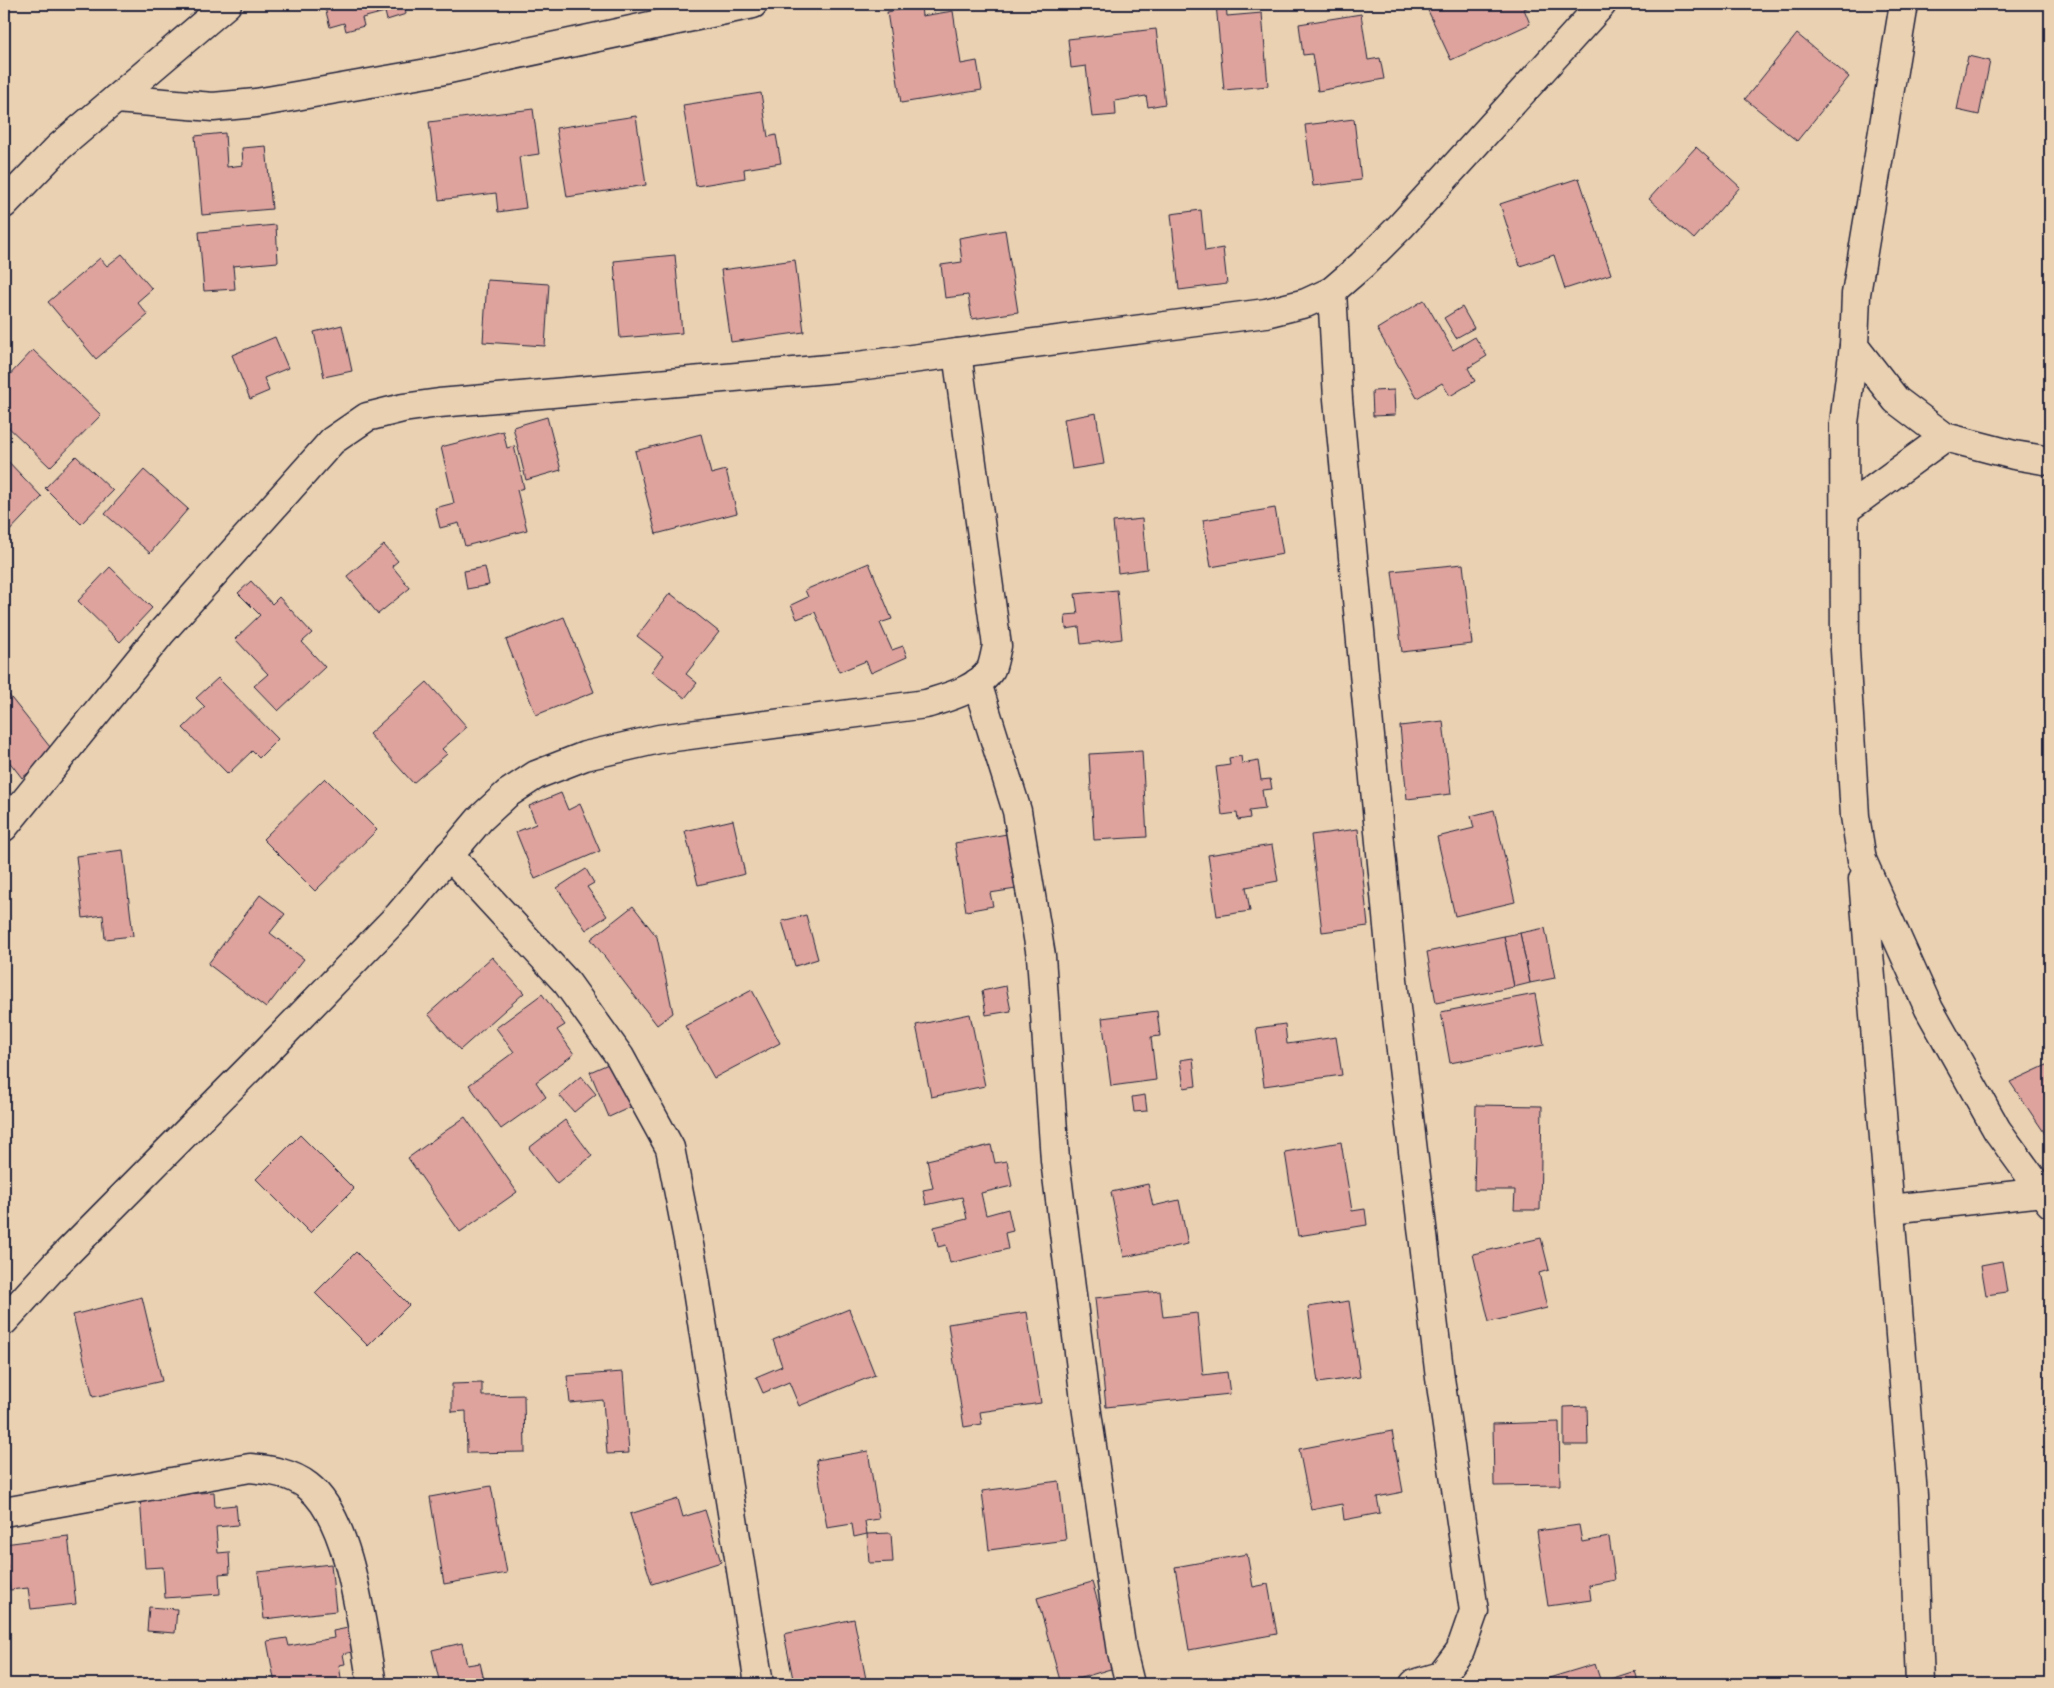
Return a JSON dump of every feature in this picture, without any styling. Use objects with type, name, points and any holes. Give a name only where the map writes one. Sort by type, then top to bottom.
[{"type":"street","points":[[4,204],[58,148],[227,4]]},
{"type":"street","points":[[116,99],[213,107],[256,102],[439,71],[753,4]]},
{"type":"street","points":[[4,827],[161,633],[332,440],[367,417],[403,408],[440,403],[850,367],[1266,313],[1306,303],[1332,291],[1362,265],[1401,226],[1602,4]]},
{"type":"street","points":[[1904,4],[1856,294],[1854,346],[1844,423],[1845,650],[1855,816],[1862,860],[1913,1495],[1920,1684]]},
{"type":"street","points":[[1332,291],[1338,398],[1395,1000],[1440,1378],[1474,1611],[1460,1651],[1441,1676],[1414,1684]]},
{"type":"street","points":[[1854,346],[1896,400],[1945,436],[2014,455],[2050,461]]},
{"type":"street","points":[[4,1321],[55,1265],[399,915],[480,819],[506,794],[536,775],[585,756],[659,739],[926,704],[956,695],[977,683],[991,669],[997,646],[957,353]]},
{"type":"street","points":[[1845,510],[1945,436]]},
{"type":"street","points":[[977,683],[1017,811],[1041,956],[1055,1160],[1080,1363],[1122,1652],[1130,1684]]},
{"type":"street","points":[[449,855],[566,983],[620,1057],[670,1148],[694,1265],[759,1684]]},
{"type":"street","points":[[1862,860],[1928,1010],[1997,1130],[2047,1198]]},
{"type":"street","points":[[1891,1209],[2047,1198]]},
{"type":"street","points":[[4,1512],[250,1468],[281,1472],[308,1486],[328,1507],[343,1542],[372,1684]]},
{"type":"building","points":[[324,4],[374,4],[377,14],[362,18],[364,26],[346,31],[344,23],[330,27]]},
{"type":"building","points":[[374,4],[416,4],[405,7],[406,14],[387,20],[385,12],[377,14]]},
{"type":"building","points":[[1216,4],[1226,4],[1227,16],[1262,13],[1268,86],[1224,90]]},
{"type":"building","points":[[1425,4],[1536,4],[1524,9],[1530,24],[1451,60]]},
{"type":"building","points":[[921,6],[922,16],[953,11],[961,64],[977,61],[982,90],[901,103],[887,12]]},
{"type":"building","points":[[1361,14],[1368,60],[1380,58],[1384,79],[1318,91],[1312,54],[1303,55],[1299,24]]},
{"type":"building","points":[[1156,29],[1165,104],[1148,107],[1146,96],[1115,101],[1116,115],[1092,117],[1086,66],[1071,68],[1068,39]]},
{"type":"building","points":[[1797,34],[1849,77],[1797,141],[1745,99]]},
{"type":"building","points":[[1968,56],[1990,61],[1979,115],[1957,110]]},
{"type":"building","points":[[761,93],[768,137],[776,135],[781,163],[744,169],[745,178],[696,186],[683,105]]},
{"type":"building","points":[[533,109],[539,154],[519,157],[526,208],[498,212],[496,193],[439,200],[429,122]]},
{"type":"building","points":[[636,116],[646,185],[567,197],[556,128]]},
{"type":"building","points":[[1354,119],[1361,180],[1313,186],[1305,125]]},
{"type":"building","points":[[225,133],[227,167],[243,165],[242,148],[266,146],[272,209],[202,215],[195,136]]},
{"type":"building","points":[[1696,147],[1740,187],[1694,239],[1649,199]]},
{"type":"building","points":[[1579,178],[1611,274],[1565,289],[1554,255],[1520,266],[1500,204]]},
{"type":"building","points":[[1201,210],[1205,251],[1223,248],[1227,284],[1179,290],[1171,214]]},
{"type":"building","points":[[276,225],[278,262],[233,266],[235,289],[204,291],[199,232]]},
{"type":"building","points":[[1005,230],[1018,312],[972,319],[968,295],[945,298],[941,265],[962,262],[959,238]]},
{"type":"building","points":[[122,254],[152,289],[137,302],[148,315],[96,359],[48,302],[100,258],[107,266]]},
{"type":"building","points":[[675,255],[682,333],[620,338],[614,261]]},
{"type":"building","points":[[795,260],[804,332],[731,342],[721,270]]},
{"type":"building","points":[[487,280],[549,284],[545,346],[483,342]]},
{"type":"building","points":[[1424,300],[1453,350],[1475,337],[1487,356],[1468,368],[1475,381],[1450,396],[1442,383],[1417,398],[1377,329]]},
{"type":"building","points":[[1462,307],[1474,328],[1456,338],[1444,318]]},
{"type":"building","points":[[342,325],[352,371],[324,377],[314,332]]},
{"type":"building","points":[[275,337],[288,368],[264,378],[269,391],[250,399],[232,355]]},
{"type":"building","points":[[33,350],[101,415],[50,467],[4,423],[4,381]]},
{"type":"building","points":[[1394,390],[1395,415],[1373,416],[1372,391]]},
{"type":"building","points":[[1096,413],[1104,464],[1072,469],[1064,419]]},
{"type":"building","points":[[547,417],[561,470],[526,480],[513,427]]},
{"type":"building","points":[[503,431],[507,448],[514,446],[524,488],[517,490],[527,530],[465,546],[459,523],[440,528],[435,508],[454,503],[441,447]]},
{"type":"building","points":[[701,434],[711,474],[726,470],[737,513],[656,534],[635,451]]},
{"type":"building","points":[[76,456],[113,491],[81,524],[45,488]]},
{"type":"building","points":[[4,457],[42,497],[4,537]]},
{"type":"building","points":[[144,470],[188,509],[150,553],[105,514]]},
{"type":"building","points":[[1275,508],[1283,554],[1211,567],[1203,520]]},
{"type":"building","points":[[1142,519],[1147,569],[1118,573],[1113,522]]},
{"type":"building","points":[[384,545],[398,561],[392,566],[410,588],[378,614],[347,576]]},
{"type":"building","points":[[869,563],[892,619],[880,623],[892,650],[903,646],[907,657],[871,673],[866,661],[839,672],[815,612],[797,619],[791,605],[808,597],[805,590]]},
{"type":"building","points":[[1463,564],[1472,644],[1402,652],[1392,571]]},
{"type":"building","points":[[110,567],[152,608],[120,642],[78,601]]},
{"type":"building","points":[[485,567],[489,585],[467,589],[464,571]]},
{"type":"building","points":[[251,581],[272,604],[279,597],[312,633],[302,642],[325,667],[278,711],[254,686],[268,674],[235,639],[260,615],[238,593]]},
{"type":"building","points":[[1117,590],[1122,639],[1081,644],[1079,627],[1066,629],[1065,615],[1078,614],[1075,594]]},
{"type":"building","points":[[670,593],[719,632],[686,674],[697,683],[685,698],[651,672],[663,656],[637,636]]},
{"type":"building","points":[[564,617],[594,692],[536,715],[506,640]]},
{"type":"building","points":[[218,678],[278,739],[259,758],[252,751],[228,774],[183,728],[205,707],[196,698]]},
{"type":"building","points":[[427,682],[467,727],[442,749],[447,754],[413,783],[369,734]]},
{"type":"building","points":[[4,689],[54,752],[22,778],[4,755]]},
{"type":"building","points":[[1443,721],[1451,794],[1407,799],[1400,726]]},
{"type":"building","points":[[1142,751],[1147,837],[1094,840],[1089,754]]},
{"type":"building","points":[[1241,756],[1242,764],[1258,761],[1261,780],[1270,779],[1272,789],[1262,790],[1265,809],[1249,811],[1250,818],[1238,820],[1237,813],[1222,815],[1216,767],[1230,765],[1229,758]]},
{"type":"building","points":[[325,778],[377,830],[315,891],[263,839]]},
{"type":"building","points":[[561,793],[568,810],[580,804],[600,851],[535,879],[516,832],[536,824],[529,806]]},
{"type":"building","points":[[1494,810],[1515,902],[1455,916],[1437,837],[1474,828],[1471,816]]},
{"type":"building","points":[[733,820],[745,874],[698,885],[685,831]]},
{"type":"building","points":[[1358,829],[1368,926],[1322,932],[1311,835]]},
{"type":"building","points":[[1007,834],[1016,889],[990,893],[993,906],[966,911],[955,843]]},
{"type":"building","points":[[1272,845],[1278,881],[1246,887],[1250,911],[1217,916],[1208,855]]},
{"type":"building","points":[[123,850],[133,936],[105,939],[103,915],[83,918],[76,856]]},
{"type":"building","points":[[586,869],[594,883],[587,887],[607,916],[586,930],[557,888]]},
{"type":"building","points":[[260,895],[285,914],[270,933],[304,959],[266,1008],[208,964]]},
{"type":"building","points":[[633,906],[657,937],[673,1013],[657,1025],[591,939]]},
{"type":"building","points":[[806,915],[818,959],[795,966],[782,921]]},
{"type":"building","points":[[1545,928],[1555,978],[1530,983],[1520,933]]},
{"type":"building","points":[[1520,933],[1530,983],[1514,987],[1504,936]]},
{"type":"building","points":[[1504,936],[1514,987],[1436,1003],[1427,952]]},
{"type":"building","points":[[492,957],[524,993],[460,1050],[428,1014]]},
{"type":"building","points":[[1006,986],[1011,1011],[986,1015],[982,991]]},
{"type":"building","points":[[752,990],[780,1043],[714,1078],[685,1026]]},
{"type":"building","points":[[542,994],[565,1025],[557,1030],[574,1054],[536,1082],[546,1097],[501,1129],[469,1085],[514,1052],[496,1028]]},
{"type":"building","points":[[1535,994],[1544,1045],[1450,1063],[1441,1012]]},
{"type":"building","points":[[1157,1011],[1160,1036],[1151,1037],[1156,1080],[1111,1086],[1102,1018]]},
{"type":"building","points":[[970,1014],[985,1086],[931,1097],[916,1025]]},
{"type":"building","points":[[1285,1024],[1287,1044],[1336,1037],[1342,1075],[1264,1086],[1256,1028]]},
{"type":"building","points":[[1193,1058],[1196,1086],[1184,1088],[1180,1060]]},
{"type":"building","points":[[615,1061],[633,1106],[609,1117],[590,1072]]},
{"type":"building","points":[[2050,1065],[2050,1141],[2010,1082]]},
{"type":"building","points":[[581,1076],[596,1094],[574,1112],[559,1095]]},
{"type":"building","points":[[1145,1095],[1147,1111],[1134,1112],[1132,1097]]},
{"type":"building","points":[[1476,1105],[1542,1106],[1540,1210],[1514,1210],[1515,1190],[1474,1190]]},
{"type":"building","points":[[465,1117],[517,1192],[460,1232],[408,1158]]},
{"type":"building","points":[[565,1120],[592,1156],[557,1184],[529,1148]]},
{"type":"building","points":[[300,1135],[354,1189],[310,1233],[256,1179]]},
{"type":"building","points":[[1341,1142],[1352,1211],[1365,1209],[1367,1225],[1298,1236],[1285,1152]]},
{"type":"building","points":[[991,1145],[995,1163],[1007,1161],[1012,1186],[981,1193],[986,1215],[1008,1209],[1013,1231],[1005,1233],[1008,1249],[950,1263],[946,1245],[938,1247],[934,1227],[967,1219],[962,1197],[926,1205],[923,1190],[933,1188],[927,1160]]},
{"type":"building","points":[[1148,1184],[1153,1206],[1179,1200],[1188,1244],[1124,1257],[1111,1192]]},
{"type":"building","points":[[1541,1238],[1549,1270],[1539,1273],[1547,1308],[1489,1322],[1473,1254]]},
{"type":"building","points":[[356,1252],[409,1305],[368,1346],[315,1293]]},
{"type":"building","points":[[2002,1261],[2007,1292],[1986,1295],[1981,1265]]},
{"type":"building","points":[[1160,1291],[1163,1317],[1197,1313],[1203,1375],[1227,1372],[1230,1394],[1106,1407],[1095,1298]]},
{"type":"building","points":[[142,1297],[162,1381],[93,1397],[73,1315]]},
{"type":"building","points":[[1349,1301],[1360,1377],[1318,1383],[1308,1307]]},
{"type":"building","points":[[849,1309],[875,1375],[799,1406],[789,1382],[763,1393],[756,1377],[782,1366],[773,1340]]},
{"type":"building","points":[[1027,1312],[1041,1403],[980,1412],[982,1424],[964,1427],[948,1324]]},
{"type":"building","points":[[623,1372],[629,1453],[607,1454],[603,1400],[570,1403],[567,1376]]},
{"type":"building","points":[[482,1383],[482,1396],[524,1395],[525,1452],[467,1453],[466,1411],[452,1412],[452,1384]]},
{"type":"building","points":[[1587,1406],[1588,1445],[1564,1445],[1564,1407]]},
{"type":"building","points":[[1559,1422],[1560,1485],[1494,1486],[1493,1424]]},
{"type":"building","points":[[1392,1431],[1403,1492],[1377,1497],[1380,1513],[1344,1520],[1342,1504],[1311,1510],[1299,1449]]},
{"type":"building","points":[[868,1451],[879,1519],[865,1521],[867,1534],[854,1537],[852,1524],[827,1528],[816,1460]]},
{"type":"building","points":[[1059,1481],[1066,1540],[989,1550],[982,1491]]},
{"type":"building","points":[[491,1486],[507,1573],[444,1584],[430,1497]]},
{"type":"building","points":[[214,1492],[215,1507],[236,1505],[238,1525],[216,1527],[218,1553],[229,1552],[230,1573],[219,1574],[220,1594],[165,1598],[163,1567],[145,1568],[140,1497]]},
{"type":"building","points":[[678,1499],[683,1517],[705,1510],[721,1562],[652,1584],[630,1514]]},
{"type":"building","points":[[1579,1525],[1582,1542],[1609,1537],[1615,1580],[1589,1585],[1591,1600],[1548,1606],[1537,1531]]},
{"type":"building","points":[[891,1533],[893,1562],[869,1563],[867,1534]]},
{"type":"building","points":[[68,1536],[76,1604],[31,1609],[28,1588],[10,1590],[4,1544]]},
{"type":"building","points":[[1247,1554],[1253,1587],[1268,1584],[1277,1634],[1189,1650],[1175,1567]]},
{"type":"building","points":[[331,1564],[336,1611],[264,1619],[258,1572]]},
{"type":"building","points":[[1092,1582],[1117,1667],[1061,1684],[1037,1598]]},
{"type":"building","points":[[149,1607],[177,1609],[175,1633],[147,1631]]},
{"type":"building","points":[[854,1619],[867,1684],[794,1684],[784,1634]]},
{"type":"building","points":[[348,1628],[352,1652],[343,1654],[345,1664],[339,1665],[342,1684],[275,1684],[267,1641],[287,1638],[289,1646],[334,1638],[333,1631]]},
{"type":"building","points":[[462,1643],[467,1665],[480,1663],[485,1684],[440,1684],[432,1650]]},
{"type":"building","points":[[1595,1664],[1601,1682],[1635,1671],[1639,1684],[1551,1684],[1549,1678]]}]
